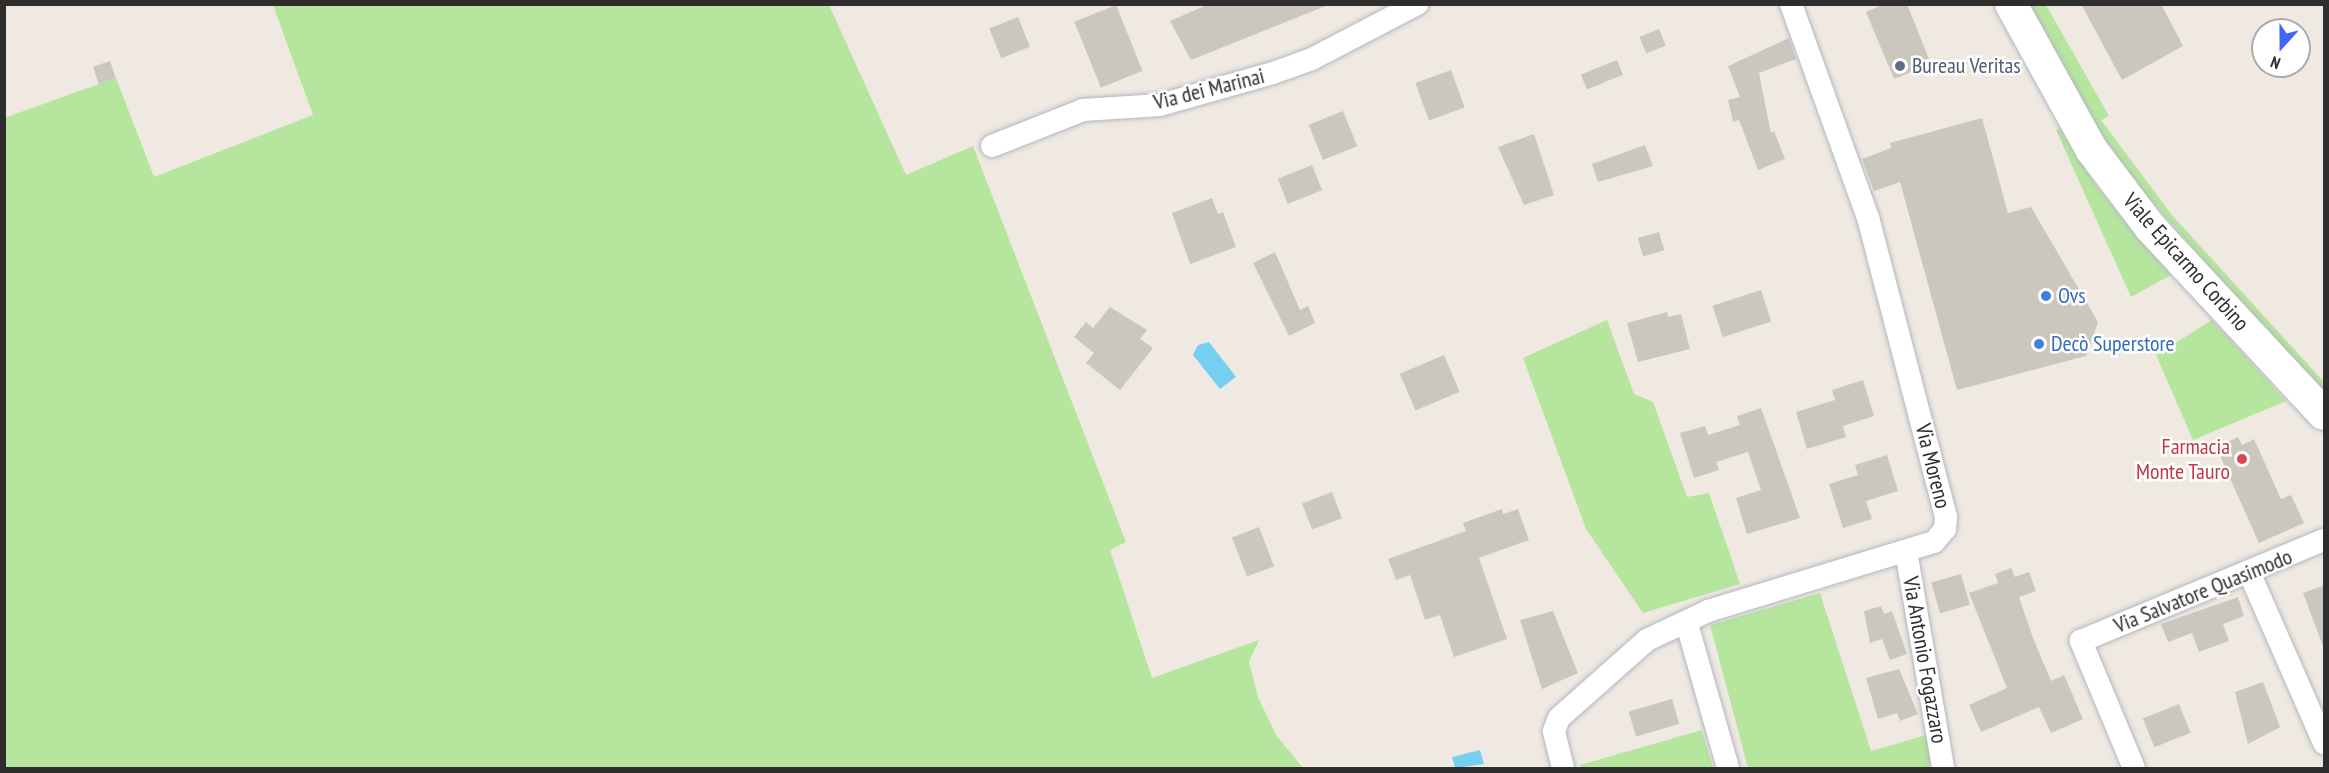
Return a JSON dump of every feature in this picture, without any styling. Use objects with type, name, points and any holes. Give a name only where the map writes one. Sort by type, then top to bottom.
[{"type":"main road","name":"Viale Epicarmo Corbino","points":[[2011,4],[2091,148],[2150,228],[2325,414]]},
{"type":"street","name":"Via dei Marinai","points":[[992,146],[1083,110],[1160,105],[1312,59],[1417,4]]},
{"type":"street","name":"Via Moreno","points":[[1563,768],[1554,731],[1559,718],[1647,640],[1687,624],[1708,611],[1906,551],[1940,538],[1947,517],[1868,218],[1791,4]]},
{"type":"street","name":"Via Salvatore Quasimodo","points":[[2134,768],[2081,641],[2325,540]]},
{"type":"street","name":"Via Antonio Fogazzaro","points":[[1906,551],[1943,768]]},
{"type":"street","points":[[2249,572],[2325,743]]},
{"type":"street","points":[[1687,624],[1728,768]]},
{"type":"green space","points":[[273,5],[829,5],[906,175],[973,146],[1126,542],[1110,550],[1152,678],[1259,640],[1249,662],[1258,697],[1276,735],[1303,768],[5,768],[4,118],[116,78],[154,177],[313,115]]},
{"type":"green space","points":[[2030,5],[2046,5],[2109,116],[2101,120],[2172,215],[2324,382],[2324,397],[2138,186],[2095,124]]},
{"type":"green space","points":[[2060,128],[2097,187],[2171,275],[2131,297],[2056,130]]},
{"type":"green space","points":[[1607,320],[1634,394],[1653,402],[1687,497],[1709,493],[1740,584],[1643,613],[1586,529],[1523,358]]},
{"type":"green space","points":[[2212,320],[2286,401],[2193,440],[2156,355]]},
{"type":"green space","points":[[1820,593],[1871,751],[1930,734],[1936,768],[1748,768],[1710,625]]},
{"type":"green space","points":[[1702,730],[1713,768],[1581,768],[1580,765]]},
{"type":"water","points":[[1209,342],[1236,377],[1220,389],[1193,355],[1198,345]]},
{"type":"water","points":[[1480,750],[1484,764],[1455,768],[1452,757]]},
{"type":"building","points":[[1209,4],[1328,5],[1191,60],[1170,21]]},
{"type":"building","points":[[1884,4],[1907,4],[1931,64],[1894,79],[1866,12]]},
{"type":"building","points":[[2081,4],[2161,4],[2183,46],[2122,80]]},
{"type":"building","points":[[1116,5],[1143,71],[1101,88],[1074,22]]},
{"type":"building","points":[[1018,17],[1030,47],[1001,58],[989,29]]},
{"type":"building","points":[[1659,29],[1666,46],[1646,54],[1640,37]]},
{"type":"building","points":[[1789,38],[1796,59],[1759,73],[1771,133],[1774,131],[1785,159],[1758,170],[1739,120],[1733,122],[1728,100],[1740,97],[1728,66]]},
{"type":"building","points":[[1617,60],[1623,75],[1587,89],[1581,75]]},
{"type":"building","points":[[110,61],[116,78],[99,84],[93,67]]},
{"type":"building","points":[[1451,70],[1465,108],[1429,121],[1415,83]]},
{"type":"building","points":[[1343,111],[1357,146],[1323,160],[1309,125]]},
{"type":"building","points":[[1982,118],[2008,213],[2031,207],[2098,322],[2086,356],[1957,390],[1900,182],[1874,191],[1862,159],[1891,148],[1890,143]]},
{"type":"building","points":[[1534,134],[1554,195],[1524,205],[1498,147]]},
{"type":"building","points":[[1645,145],[1653,166],[1598,182],[1592,164]]},
{"type":"building","points":[[1312,165],[1322,190],[1288,204],[1278,179]]},
{"type":"building","points":[[1212,198],[1218,214],[1223,212],[1236,247],[1190,264],[1172,213]]},
{"type":"building","points":[[1659,232],[1664,250],[1643,256],[1638,238]]},
{"type":"building","points":[[1275,252],[1300,310],[1308,306],[1315,323],[1289,336],[1253,263]]},
{"type":"building","points":[[1761,290],[1771,321],[1723,337],[1712,306]]},
{"type":"building","points":[[1110,307],[1147,330],[1140,339],[1153,348],[1120,390],[1086,363],[1094,353],[1074,337],[1086,322],[1093,328]]},
{"type":"building","points":[[1667,312],[1668,317],[1681,314],[1690,349],[1638,362],[1627,323]]},
{"type":"building","points":[[1444,355],[1460,392],[1415,411],[1400,374]]},
{"type":"building","points":[[1863,380],[1874,416],[1843,426],[1846,437],[1807,449],[1796,412],[1835,400],[1832,390]]},
{"type":"building","points":[[1761,408],[1800,518],[1747,534],[1736,498],[1761,490],[1748,452],[1716,462],[1719,470],[1694,478],[1680,433],[1705,426],[1708,435],[1740,425],[1737,416]]},
{"type":"building","points":[[2238,437],[2242,445],[2254,439],[2281,499],[2291,495],[2304,523],[2259,543],[2216,447]]},
{"type":"building","points":[[1887,455],[1898,491],[1866,501],[1872,519],[1843,528],[1829,484],[1858,475],[1855,465]]},
{"type":"building","points":[[1332,492],[1342,518],[1312,530],[1302,503]]},
{"type":"building","points":[[1502,509],[1503,514],[1518,509],[1529,540],[1479,558],[1507,639],[1454,657],[1440,615],[1425,620],[1410,575],[1396,580],[1388,559],[1466,531],[1463,523]]},
{"type":"building","points":[[1259,527],[1274,566],[1247,577],[1232,537]]},
{"type":"building","points":[[2011,568],[2015,577],[2029,572],[2036,591],[2019,597],[2033,638],[2051,681],[2064,675],[2083,719],[2051,733],[2039,707],[1981,732],[1969,705],[2007,688],[1969,593],[1998,583],[1995,574]]},
{"type":"building","points":[[1961,574],[1970,605],[1940,613],[1931,583]]},
{"type":"building","points":[[2325,585],[2325,646],[2323,646],[2303,593]]},
{"type":"building","points":[[2238,597],[2244,616],[2223,624],[2229,641],[2199,652],[2192,633],[2168,642],[2161,624]]},
{"type":"building","points":[[1881,606],[1884,614],[1892,611],[1907,654],[1890,660],[1882,639],[1870,643],[1864,611]]},
{"type":"building","points":[[1553,611],[1578,673],[1542,689],[1520,620]]},
{"type":"building","points":[[1899,669],[1918,714],[1900,721],[1897,713],[1878,719],[1866,678]]},
{"type":"building","points":[[2263,682],[2280,727],[2248,744],[2235,692]]},
{"type":"building","points":[[1672,699],[1679,724],[1636,736],[1629,711]]},
{"type":"building","points":[[2179,704],[2191,733],[2154,747],[2143,719]]},
{"type":"place","name":"Bureau Veritas","points":[[1900,66]]},
{"type":"place","name":"Ovs","points":[[2046,296]]},
{"type":"place","name":"Decò Superstore","points":[[2039,344]]},
{"type":"place","name":"Farmacia Monte Tauro","points":[[2242,459]]}]
